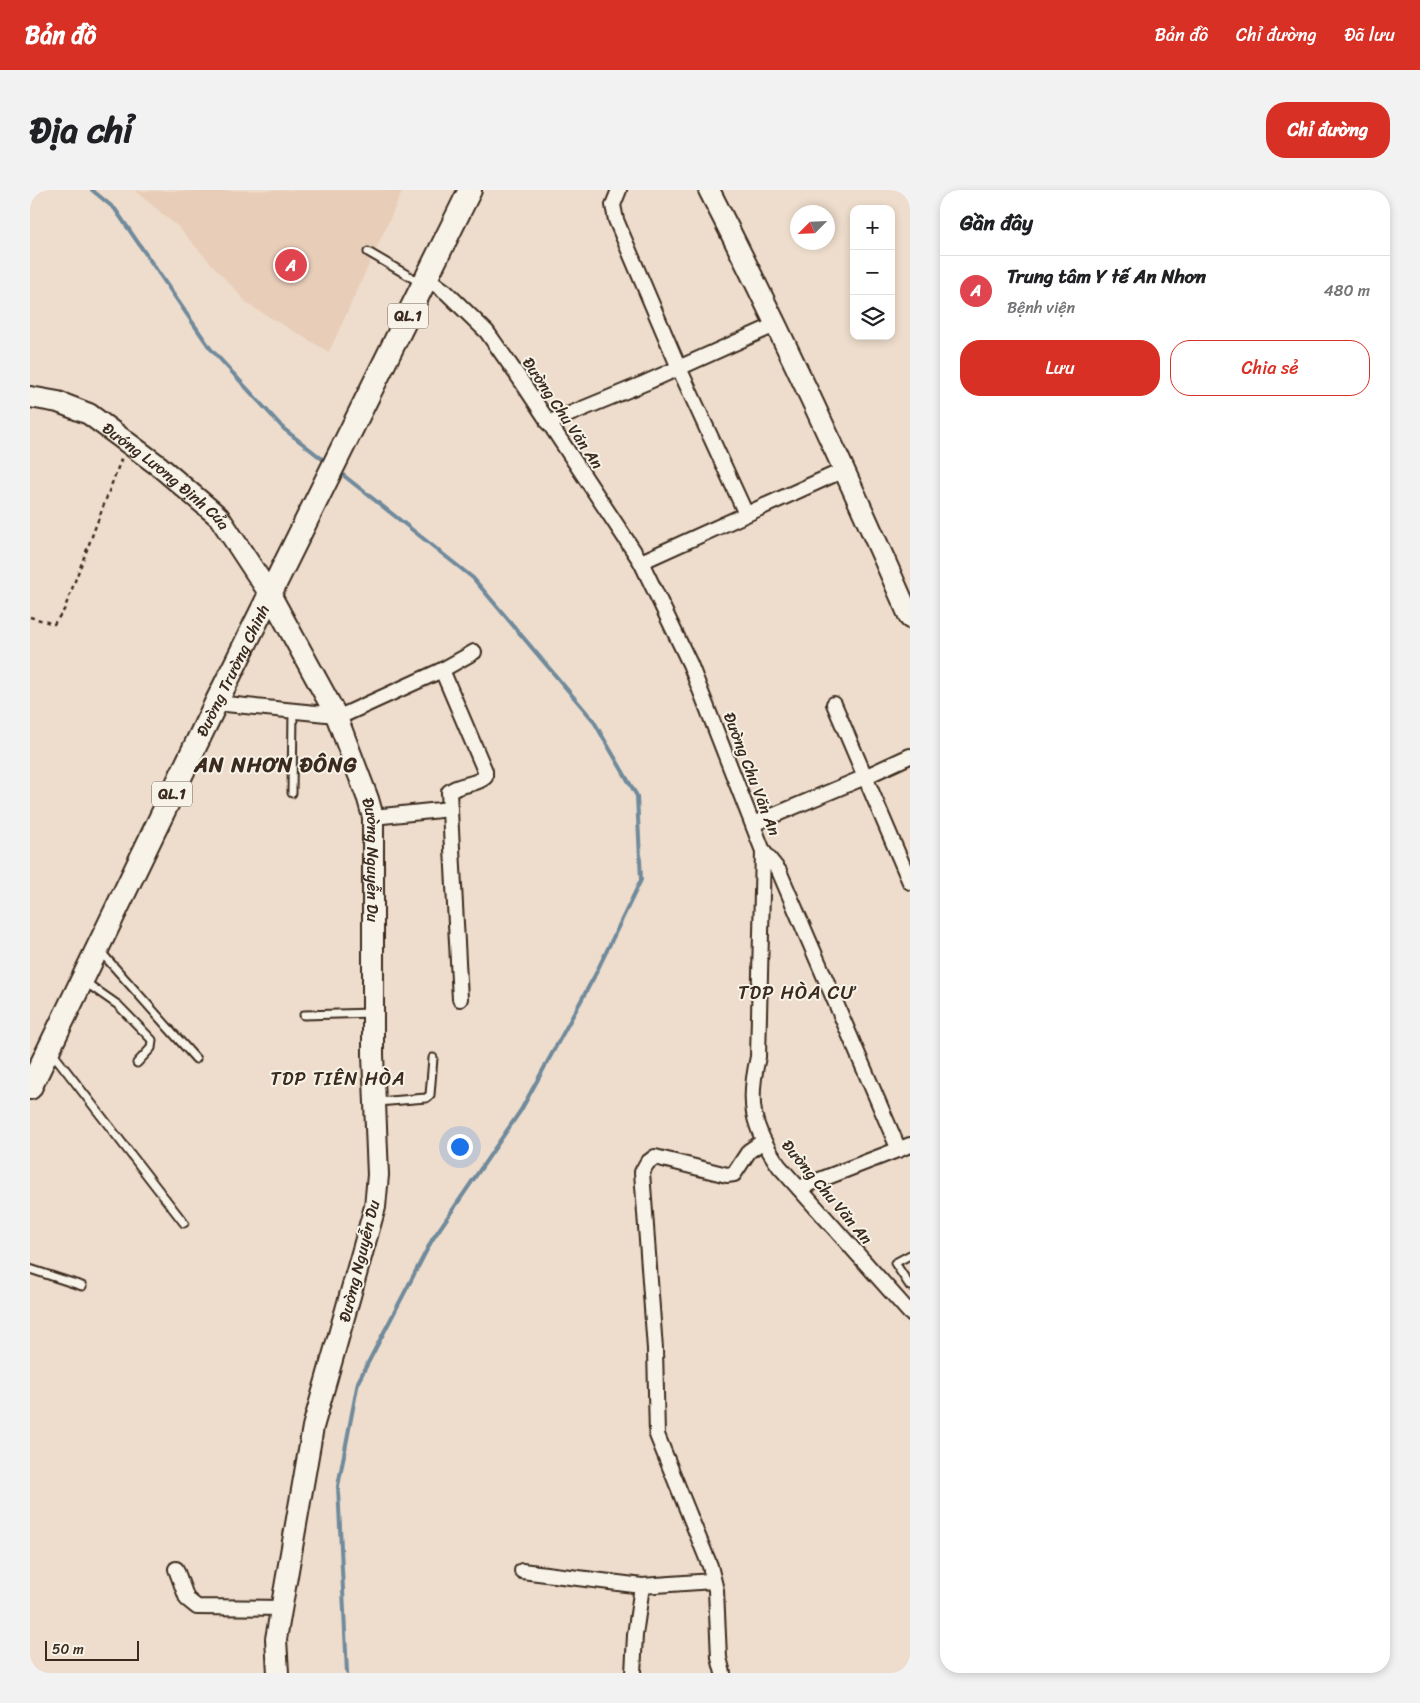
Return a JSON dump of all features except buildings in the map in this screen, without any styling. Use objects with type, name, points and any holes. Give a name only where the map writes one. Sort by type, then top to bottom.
[{"type":"main road","name":"QL.1","points":[[426,281],[470,190]]},
{"type":"main road","name":"Đường Trường Chinh","points":[[30,1088],[216,703],[271,596],[344,441],[426,281]]},
{"type":"street","points":[[619,190],[613,205],[616,220],[679,368],[746,514]]},
{"type":"street","points":[[709,190],[777,324],[846,469],[910,618]]},
{"type":"street","name":"Đường Chu Văn An","points":[[426,281],[446,292],[487,332],[641,562],[690,664],[763,851],[758,1057],[753,1078],[752,1100],[756,1125],[762,1142],[779,1166],[910,1313]]},
{"type":"street","points":[[548,423],[777,324]]},
{"type":"street","name":"Đướng Lương Định Của","points":[[30,397],[58,402],[90,414],[128,442],[219,517],[271,596]]},
{"type":"street","points":[[641,562],[846,469]]},
{"type":"street","name":"Đường Nguyễn Du","points":[[271,596],[336,717],[368,799],[372,817],[372,1013],[378,1175],[375,1207],[313,1427],[276,1639],[278,1673]]},
{"type":"street","points":[[216,703],[336,717],[442,670],[474,652]]},
{"type":"street","points":[[442,670],[485,771],[485,777],[480,782],[455,787],[449,792],[460,999]]},
{"type":"street","points":[[834,704],[910,882]]},
{"type":"street","points":[[753,824],[910,756]]},
{"type":"street","points":[[372,817],[450,809]]},
{"type":"street","points":[[763,851],[779,871],[904,1148],[799,1188]]},
{"type":"street","points":[[723,1673],[719,1658],[713,1581],[710,1566],[657,1435],[655,1349],[642,1172],[647,1163],[655,1157],[727,1175],[734,1174],[749,1151],[762,1142]]},
{"type":"street","points":[[176,1568],[186,1598],[197,1607],[282,1608]]},
{"type":"street","points":[[522,1571],[642,1586],[713,1581]]},
{"type":"street","points":[[633,1673],[635,1635],[642,1586]]},
{"type":"lane","points":[[368,252],[426,281]]},
{"type":"lane","points":[[292,793],[293,711]]},
{"type":"lane","points":[[98,949],[196,1059]]},
{"type":"lane","points":[[83,980],[118,1005],[152,1040],[151,1048],[137,1063]]},
{"type":"lane","points":[[304,1015],[372,1013]]},
{"type":"lane","points":[[49,1049],[184,1223]]},
{"type":"lane","points":[[375,1102],[426,1098],[432,1090],[433,1058]]},
{"type":"lane","points":[[910,1255],[895,1263],[910,1286]]},
{"type":"lane","points":[[30,1269],[82,1286]]},
{"type":"path","points":[[30,617],[54,624],[64,610],[128,442]]},
{"type":"shaded area","points":[[403,190],[329,352],[249,305],[177,226],[135,191]]},
{"type":"waterway","points":[[92,190],[115,209],[210,348],[284,429],[326,462]]},
{"type":"waterway","points":[[338,471],[473,578],[593,720],[637,796],[641,880],[594,977],[521,1110],[432,1240],[358,1382],[338,1486],[347,1673]]},
{"type":"place","name":"Trung tâm Y tế An Nhơn","points":[[291,265]]},
{"type":"district","name":"AN NHƠN ĐÔNG","points":[[276,765]]},
{"type":"district","name":"TDP HÒA CƯ","points":[[797,992]]},
{"type":"district","name":"TDP TIÊN HÒA","points":[[338,1078]]}]
